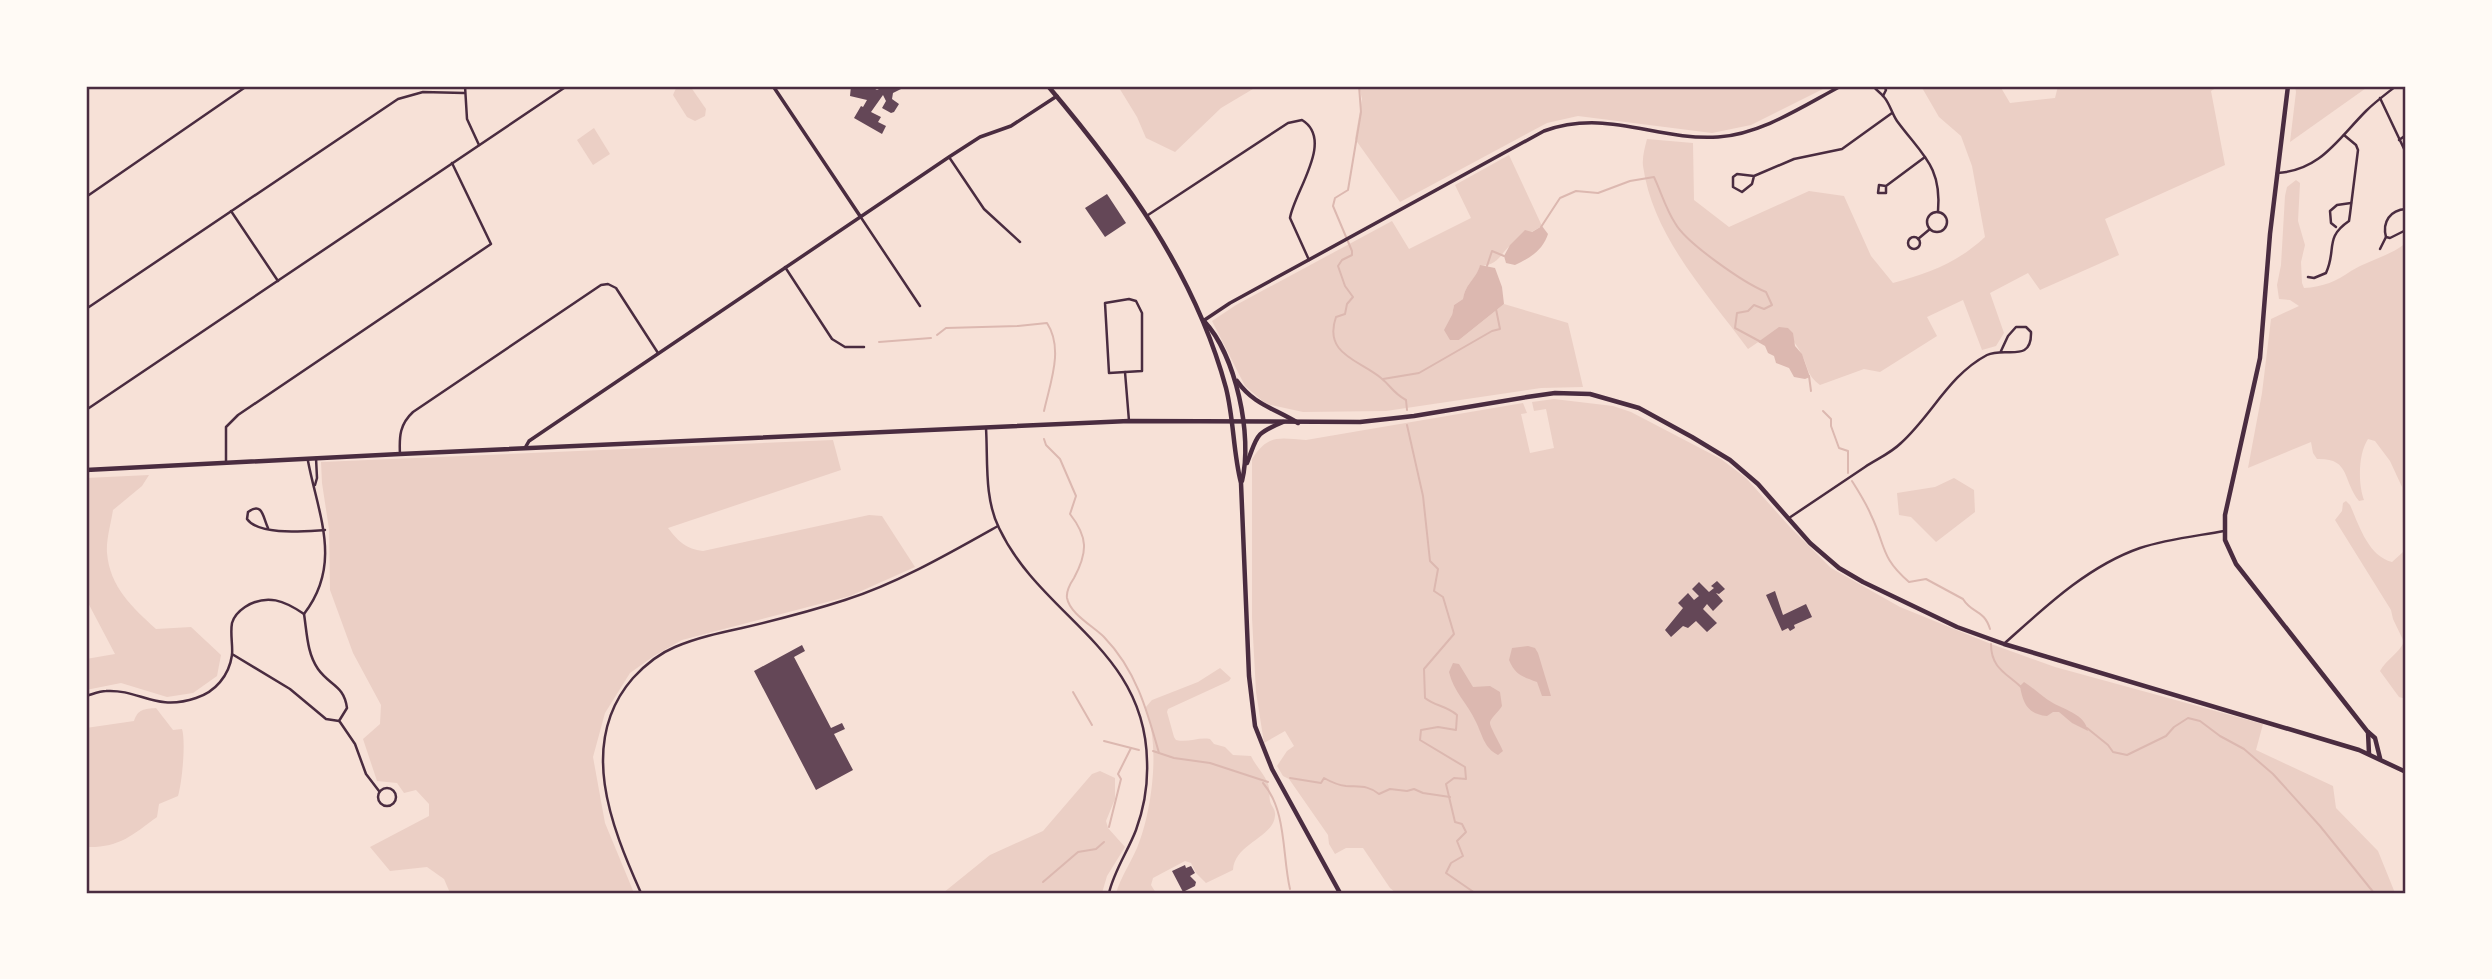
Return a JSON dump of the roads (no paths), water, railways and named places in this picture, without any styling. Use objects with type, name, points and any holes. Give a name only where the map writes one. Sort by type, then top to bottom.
[{"type":"main road","points":[[1048,86],[1148,215],[1203,321],[1226,389],[1241,483],[1250,676],[1255,726],[1268,761],[1340,893]]},
{"type":"main road","points":[[2288,86],[2270,234],[2260,358],[2227,504],[2224,531],[2228,551],[2236,565],[2375,738],[2380,758]]},
{"type":"main road","points":[[1203,321],[1212,330],[1234,378],[1243,421],[1245,467]]},
{"type":"main road","points":[[1234,378],[1257,403],[1298,423]]},
{"type":"main road","points":[[86,470],[1129,421],[1384,421],[1555,393],[1599,396],[1639,408],[1730,460],[1758,484],[1824,556],[1856,578],[1957,627],[2004,644],[2369,754],[2406,772]]},
{"type":"main road","points":[[1241,483],[1251,447],[1258,435],[1283,422]]},
{"type":"main road","points":[[2367,731],[2369,754]]},
{"type":"street","points":[[86,197],[247,86]]},
{"type":"street","points":[[465,86],[467,119],[479,145]]},
{"type":"street","points":[[86,410],[567,86]]},
{"type":"street","points":[[773,86],[920,306]]},
{"type":"street","points":[[1203,321],[1527,139],[1559,126],[1599,122],[1695,136],[1733,135],[1772,121],[1841,86]]},
{"type":"street","points":[[1874,86],[1925,157],[1938,181],[1938,212]]},
{"type":"street","points":[[1883,96],[1886,90],[1884,86]]},
{"type":"street","points":[[2277,173],[2294,172],[2306,167],[2330,150],[2366,110],[2396,86]]},
{"type":"street","points":[[86,309],[398,99],[423,92],[464,93]]},
{"type":"street","points":[[525,449],[529,441],[860,216],[980,137],[1011,127],[1057,96]]},
{"type":"street","points":[[2380,98],[2406,153]]},
{"type":"street","points":[[1754,176],[1747,190],[1742,192],[1733,187],[1733,177],[1737,174],[1754,176],[1794,159],[1842,149],[1892,113]]},
{"type":"street","points":[[1148,215],[1288,123],[1302,120],[1311,129],[1315,147],[1313,161],[1290,218],[1309,260]]},
{"type":"street","points":[[2308,277],[2314,278],[2326,273],[2337,228],[2349,221],[2358,150],[2344,135]]},
{"type":"street","points":[[2399,140],[2406,135]]},
{"type":"street","points":[[949,157],[984,209],[1020,242]]},
{"type":"street","points":[[1886,186],[1925,157]]},
{"type":"street","points":[[226,463],[226,427],[238,415],[491,244],[452,163]]},
{"type":"street","points":[[2337,228],[2331,223],[2330,211],[2337,205],[2351,203]]},
{"type":"street","points":[[2380,249],[2386,237],[2386,219],[2401,209],[2406,209]]},
{"type":"street","points":[[231,211],[279,281]]},
{"type":"street","points":[[1930,229],[1928,218],[1938,212]]},
{"type":"street","points":[[1930,229],[1941,231],[1947,226],[1947,219],[1938,212]]},
{"type":"street","points":[[1918,239],[1930,229]]},
{"type":"street","points":[[2386,237],[2390,238],[2406,230]]},
{"type":"street","points":[[785,267],[832,339],[845,347],[864,347]]},
{"type":"street","points":[[400,454],[403,422],[414,412],[598,287],[608,284],[617,288],[659,353]]},
{"type":"street","points":[[1129,299],[1136,302],[1142,313],[1142,371],[1125,372],[1109,373],[1105,303],[1129,299]]},
{"type":"street","points":[[1789,518],[1899,445],[1922,421],[1955,377],[1969,365],[1991,353],[2001,351],[2016,354],[2027,349],[2031,342],[2031,332],[2026,327],[2016,327],[2001,351]]},
{"type":"street","points":[[1125,372],[1129,421]]},
{"type":"street","points":[[986,428],[988,487],[998,526],[1020,565],[1103,650],[1121,674],[1140,713],[1146,745],[1146,786],[1136,830],[1109,893]]},
{"type":"street","points":[[304,614],[315,601],[326,559],[325,530],[308,458]]},
{"type":"street","points":[[315,485],[316,458]]},
{"type":"street","points":[[268,528],[264,512],[260,508],[248,512],[246,516],[250,523],[268,528],[285,532],[325,530]]},
{"type":"street","points":[[641,893],[625,858],[605,790],[601,761],[612,709],[623,690],[642,668],[674,647],[857,596],[888,583],[998,526]]},
{"type":"street","points":[[2004,644],[2077,583],[2122,555],[2154,544],[2224,531]]},
{"type":"street","points":[[86,696],[116,691],[152,702],[171,704],[198,698],[217,687],[227,671],[232,654],[230,638],[233,620],[240,610],[264,599],[275,599],[304,614],[312,657],[320,671],[341,689],[346,698],[347,708],[340,721]]},
{"type":"street","points":[[232,654],[290,689],[326,719],[340,721],[355,744],[366,774],[379,791]]},
{"type":"street","points":[[385,787],[393,790],[396,798],[393,804],[384,806],[379,803],[379,791],[385,787]]},
{"type":"waterway","points":[[1359,86],[1361,112],[1348,190],[1335,198],[1333,206],[1352,251],[1352,255],[1342,260],[1338,266],[1345,286],[1353,297],[1347,304],[1345,314],[1336,317],[1334,340],[1345,355],[1381,378],[1406,400],[1407,410]]},
{"type":"waterway","points":[[1541,227],[1560,198],[1576,191],[1598,193],[1630,181],[1654,177],[1669,212],[1681,231],[1716,262],[1766,292],[1772,305],[1764,309],[1754,305],[1748,311],[1737,313],[1735,328],[1761,342]]},
{"type":"waterway","points":[[1487,266],[1492,251],[1504,256]]},
{"type":"waterway","points":[[1383,379],[1419,373],[1500,329],[1496,309]]},
{"type":"waterway","points":[[937,335],[946,328],[1047,323],[1055,344],[1055,355],[1044,411]]},
{"type":"waterway","points":[[879,342],[931,338]]},
{"type":"waterway","points":[[1809,376],[1811,391]]},
{"type":"waterway","points":[[1823,411],[1831,419],[1839,448],[1848,451],[1848,473]]},
{"type":"waterway","points":[[1407,425],[1423,496],[1430,561],[1438,569],[1434,591],[1443,597],[1454,634],[1424,669],[1425,698],[1457,715],[1456,730],[1438,727],[1421,730],[1420,740],[1465,767],[1466,779],[1454,778],[1446,784],[1455,822],[1462,824],[1466,832],[1457,841],[1463,856],[1451,863],[1446,873],[1475,893]]},
{"type":"waterway","points":[[1044,439],[1046,445],[1060,459],[1076,496],[1070,514],[1083,538],[1084,552],[1068,590],[1069,604],[1104,637],[1124,663],[1145,706],[1159,753]]},
{"type":"waterway","points":[[1852,481],[1869,511],[1888,558],[1900,573],[1909,582],[1926,579],[1963,599],[1985,618],[1990,629]]},
{"type":"waterway","points":[[1991,644],[1997,664],[2021,687]]},
{"type":"waterway","points":[[1073,692],[1092,725]]},
{"type":"waterway","points":[[2087,728],[2113,752],[2127,755],[2166,736],[2188,718],[2200,721],[2244,749],[2273,774],[2320,826],[2374,893]]},
{"type":"waterway","points":[[1104,741],[1139,750]]},
{"type":"waterway","points":[[1109,827],[1121,779],[1118,774],[1131,748]]},
{"type":"waterway","points":[[1153,751],[1174,758],[1210,763],[1268,782]]},
{"type":"waterway","points":[[1290,778],[1321,783],[1324,778],[1340,785],[1367,788],[1379,794],[1390,789],[1414,789],[1450,797]]},
{"type":"waterway","points":[[1263,783],[1271,794],[1280,820],[1290,889]]},
{"type":"waterway","points":[[1043,882],[1078,852],[1096,849],[1104,842]]}]
